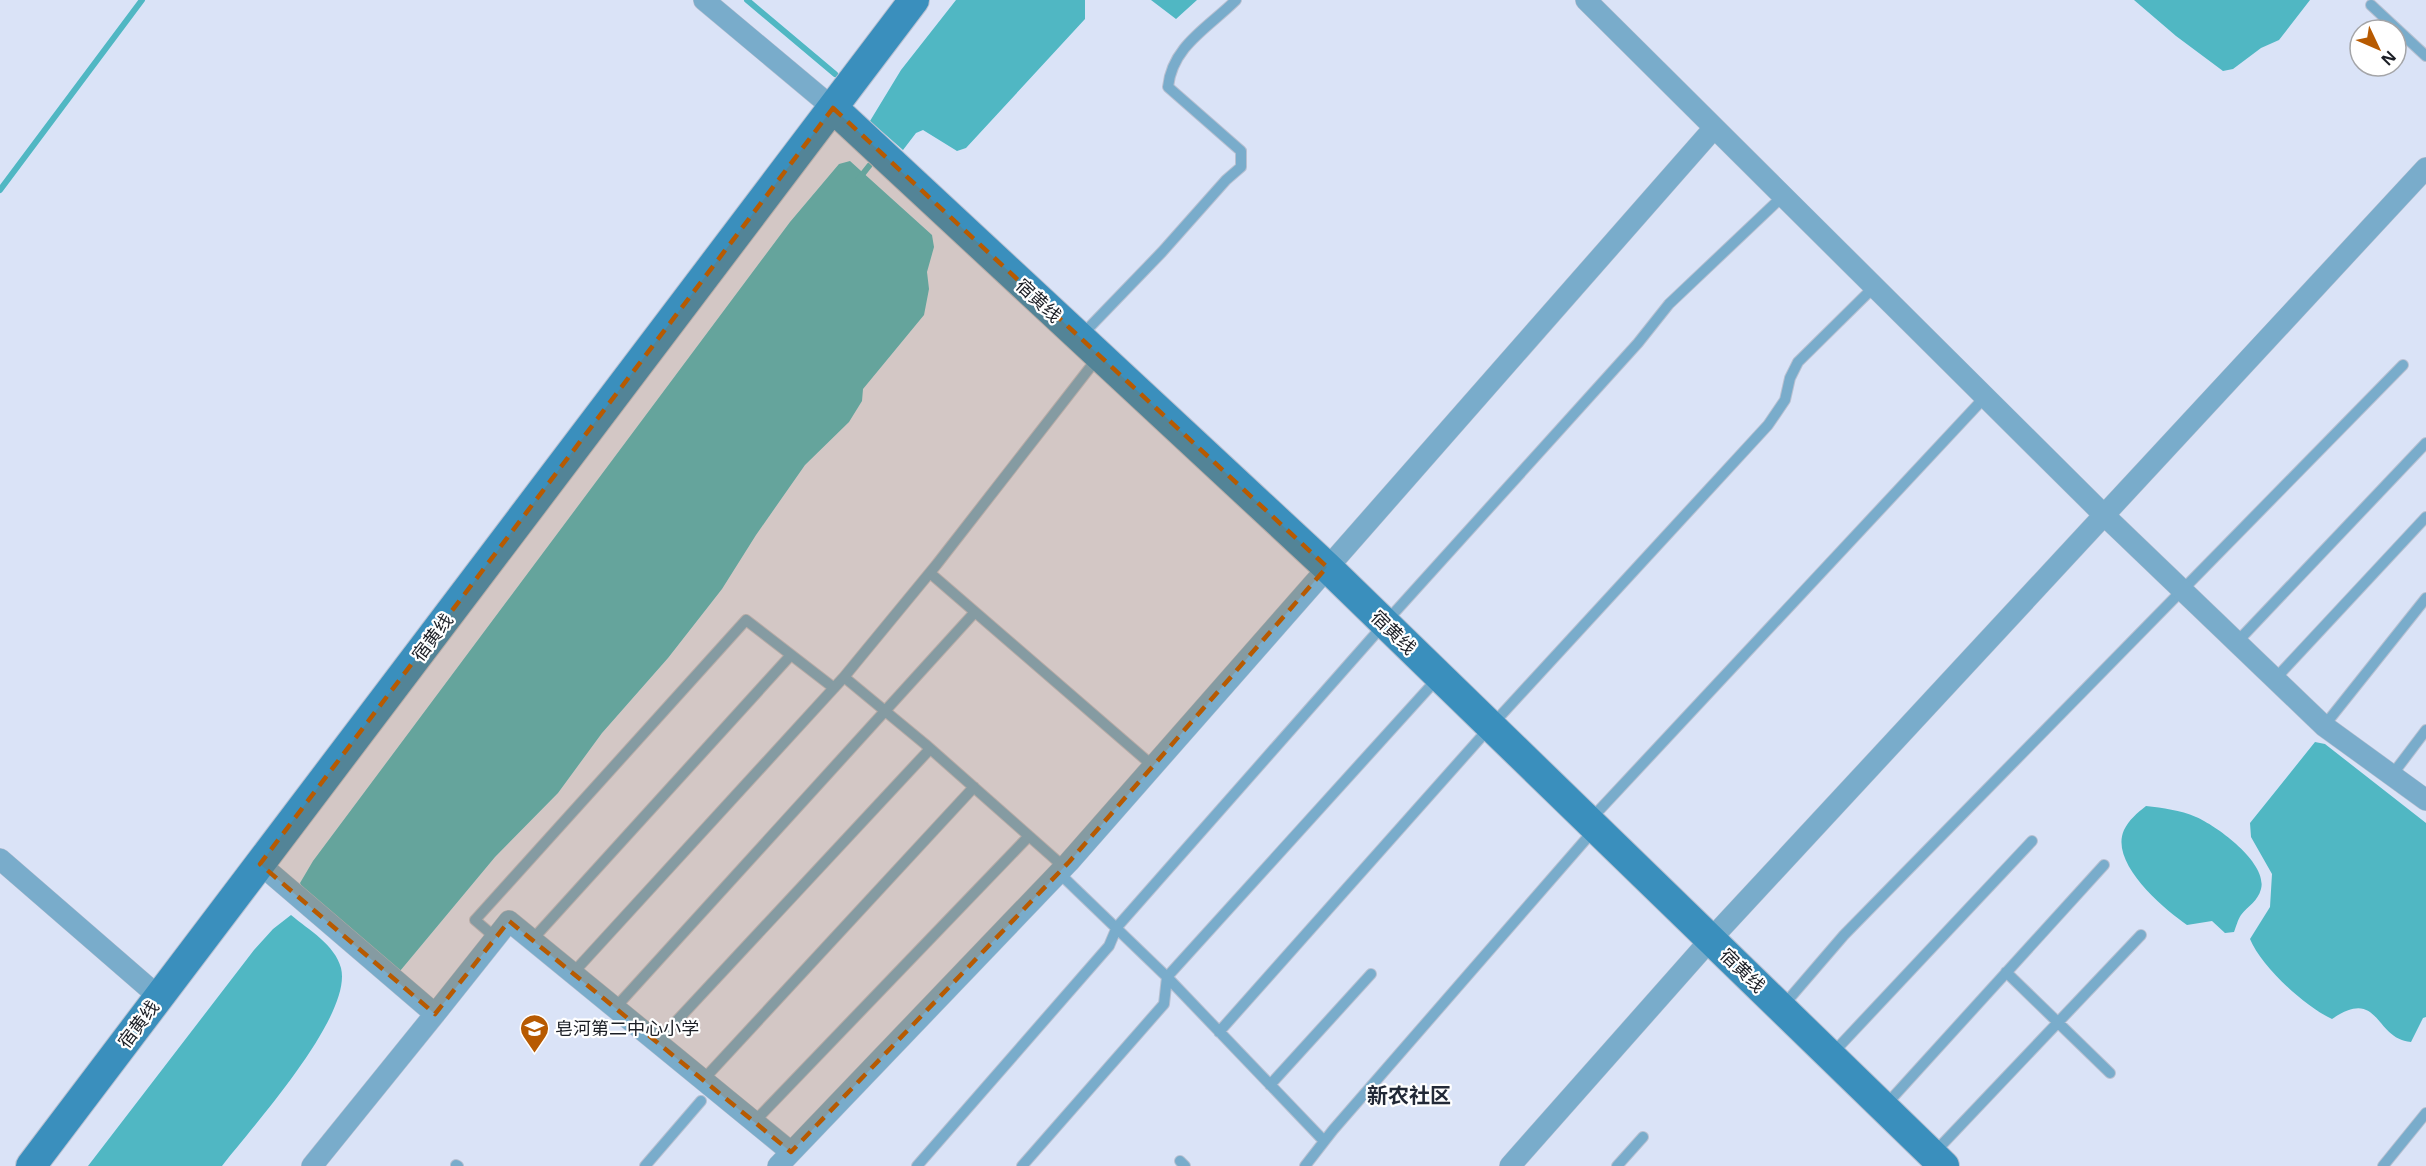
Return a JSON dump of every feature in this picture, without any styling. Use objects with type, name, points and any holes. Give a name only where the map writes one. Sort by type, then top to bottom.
[{"type":"main road","name":"宿黄线","points":[[31,1166],[914,0]]},
{"type":"main road","name":"宿黄线","points":[[832,108],[1327,567],[1939,1160]]},
{"type":"street","points":[[704,0],[832,108]]},
{"type":"street","points":[[1586,0],[2104,515],[2324,726],[2426,800]]},
{"type":"street","points":[[312,1166],[509,921],[754,1122],[785,1159],[1061,869],[1714,128]]},
{"type":"street","points":[[1510,1166],[1711,939],[2426,168]]},
{"type":"street","points":[[0,859],[159,997]]},
{"type":"street","points":[[260,864],[435,1014]]},
{"type":"lane","points":[[573,973],[844,677],[930,573],[1089,347],[1162,252],[1226,180],[1241,167],[1241,151],[1168,87],[1170,70],[1183,48],[1236,0]]},
{"type":"lane","points":[[2371,5],[2426,56]]},
{"type":"lane","points":[[917,1166],[1109,946],[1117,927],[1385,623],[1638,343],[1669,303],[1783,196]]},
{"type":"lane","points":[[1219,1032],[1491,726],[1768,425],[1785,400],[1790,378],[1798,362],[1874,287]]},
{"type":"lane","points":[[1781,1007],[1844,935],[2403,365]]},
{"type":"lane","points":[[1305,1166],[1593,824],[1985,397]]},
{"type":"lane","points":[[2237,642],[2426,443]]},
{"type":"lane","points":[[2275,679],[2426,517]]},
{"type":"lane","points":[[930,573],[1153,765]]},
{"type":"lane","points":[[2324,726],[2426,598]]},
{"type":"lane","points":[[615,1008],[975,612]]},
{"type":"lane","points":[[496,938],[476,920],[746,620],[834,688]]},
{"type":"lane","points":[[532,940],[791,655]]},
{"type":"lane","points":[[1022,1166],[1164,1004],[1167,977],[1440,676]]},
{"type":"lane","points":[[844,677],[1029,836],[1324,1141]]},
{"type":"lane","points":[[2392,775],[2426,730]]},
{"type":"lane","points":[[657,1042],[930,749]]},
{"type":"lane","points":[[703,1080],[974,787]]},
{"type":"lane","points":[[754,1122],[1029,836]]},
{"type":"lane","points":[[1831,1055],[2032,841]]},
{"type":"lane","points":[[1884,1107],[2104,865]]},
{"type":"lane","points":[[1939,1160],[2058,1023],[2141,935]]},
{"type":"lane","points":[[2006,972],[2110,1073]]},
{"type":"lane","points":[[1270,1085],[1371,974]]},
{"type":"lane","points":[[645,1166],[701,1101]]},
{"type":"lane","points":[[2383,1166],[2426,1113]]},
{"type":"lane","points":[[1617,1166],[1643,1137]]},
{"type":"highlighted area","points":[[833,108],[1327,567],[1069,862],[791,1152],[509,921],[435,1014],[260,864]]},
{"type":"water","points":[[956,0],[1085,0],[1085,19],[966,148],[957,151],[923,130],[916,133],[903,150],[870,121],[901,70]]},
{"type":"water","points":[[1151,0],[1197,0],[1176,19]]},
{"type":"water","points":[[2134,0],[2310,0],[2279,40],[2261,48],[2233,69],[2223,71],[2176,36]]},
{"type":"water","points":[[850,161],[932,235],[934,247],[927,272],[929,289],[924,315],[863,389],[862,401],[849,422],[805,465],[722,589],[668,658],[602,733],[558,793],[495,857],[400,971],[304,891],[300,883],[313,861],[790,222],[839,164]]},
{"type":"water","points":[[2315,742],[2325,744],[2426,823],[2426,1017],[2423,1018],[2411,1042],[2399,1039],[2376,1017],[2359,1008],[2348,1010],[2332,1019],[2321,1013],[2285,985],[2264,961],[2250,939],[2270,907],[2272,874],[2251,837],[2250,823]]},
{"type":"water","points":[[2146,806],[2178,811],[2216,828],[2239,847],[2257,868],[2261,879],[2260,893],[2241,915],[2234,932],[2225,933],[2212,921],[2187,925],[2153,897],[2131,870],[2124,857],[2121,843],[2124,830]]},
{"type":"water","points":[[291,915],[320,938],[333,952],[341,968],[341,989],[332,1014],[317,1041],[276,1099],[222,1166],[88,1166],[254,950],[273,929]]},
{"type":"waterway","points":[[0,190],[142,0]]},
{"type":"waterway","points":[[747,0],[835,74]]},
{"type":"waterway","points":[[858,180],[869,166]]},
{"type":"place","name":"皂河第二中心小学","points":[[534,1054]]},
{"type":"district","name":"新农社区","points":[[1409,1095]]}]
